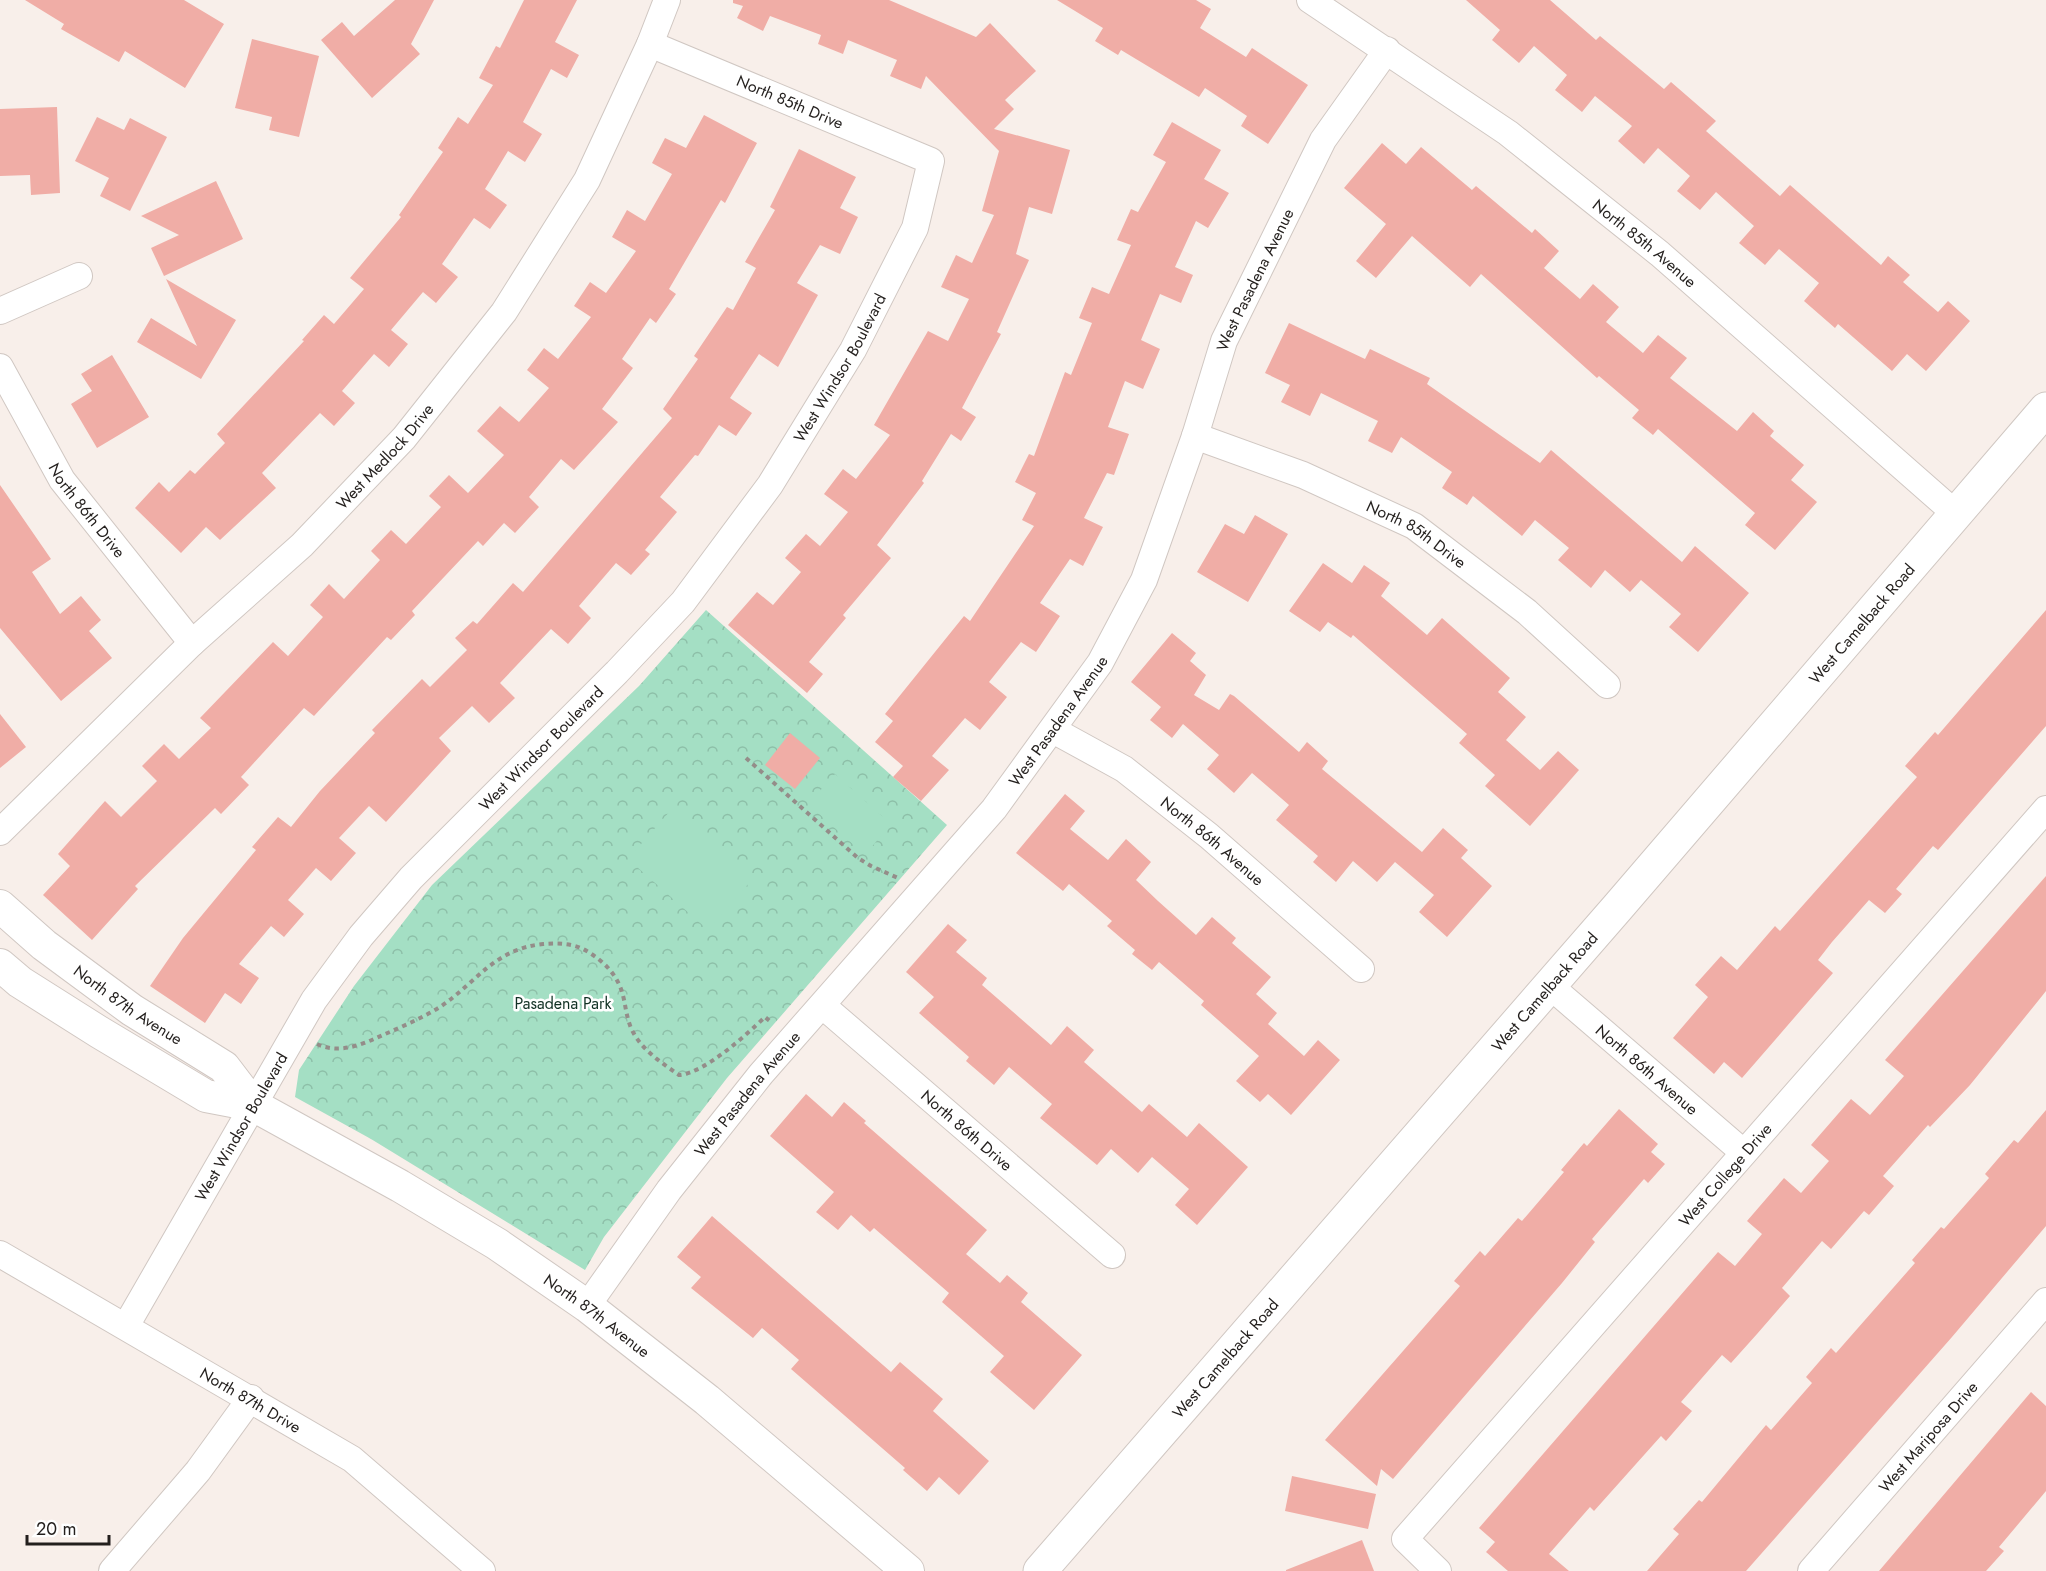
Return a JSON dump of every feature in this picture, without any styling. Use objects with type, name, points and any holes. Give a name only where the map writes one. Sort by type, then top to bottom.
[{"type":"main road","name":"West Camelback Road","points":[[1040,1571],[1550,986],[2046,409]]},
{"type":"street","name":"West Medlock Drive","points":[[0,832],[192,643],[302,545],[404,438],[504,312],[587,180],[650,44],[667,0]]},
{"type":"street","name":"North 85th Avenue","points":[[1310,0],[1508,133],[1660,254],[1956,514]]},
{"type":"street","name":"North 85th Drive","points":[[650,44],[931,161]]},
{"type":"street","name":"West Pasadena Avenue","points":[[587,1306],[669,1190],[761,1074],[994,809],[1101,663],[1144,580],[1195,436],[1224,341],[1323,140],[1387,50]]},
{"type":"street","name":"West Windsor Boulevard","points":[[126,1326],[314,1000],[361,936],[404,886],[617,672],[683,602],[770,486],[853,350],[915,228],[931,161]]},
{"type":"street","points":[[0,311],[79,276]]},
{"type":"street","name":"North 86th Drive","points":[[0,368],[62,480],[192,643]]},
{"type":"street","name":"North 85th Drive","points":[[1195,436],[1303,476],[1414,526],[1527,612],[1607,685]]},
{"type":"street","name":"North 86th Avenue","points":[[1053,730],[1124,769],[1209,837],[1361,969]]},
{"type":"street","name":"West College Drive","points":[[1438,1571],[1405,1539],[2046,809]]},
{"type":"street","name":"North 87th Avenue","points":[[0,906],[44,945],[132,1010],[224,1067],[253,1105]]},
{"type":"street","name":"North 87th Avenue","points":[[0,965],[20,982],[206,1096],[253,1105],[400,1186],[497,1244],[587,1306],[707,1400],[908,1571]]},
{"type":"street","name":"North 86th Avenue","points":[[1550,986],[1743,1152]]},
{"type":"street","name":"North 86th Drive","points":[[823,1006],[1112,1255]]},
{"type":"street","name":"North 87th Drive","points":[[0,1254],[251,1398],[352,1459],[482,1571]]},
{"type":"street","name":"West Mariposa Drive","points":[[1811,1571],[2046,1302]]},
{"type":"street","points":[[112,1571],[198,1471],[251,1398]]},
{"type":"path","points":[[746,758],[858,858],[897,877],[919,896]]},
{"type":"path","points":[[295,1032],[322,1046],[341,1049],[360,1045],[412,1023],[441,1006],[494,960],[512,950],[558,943],[580,948],[599,959],[614,975],[622,991],[632,1030],[642,1045],[679,1075],[699,1068],[746,1036],[765,1017],[792,1039]]},
{"type":"green space","name":"Pasadena Park","points":[[706,610],[947,825],[727,1078],[604,1237],[585,1270],[371,1139],[295,1097],[299,1070],[354,986],[432,885],[639,686]]},
{"type":"green space","points":[[835,774],[891,824],[865,855],[808,804]]},
{"type":"green space","points":[[670,811],[750,882],[708,930],[628,859]]},
{"type":"building","points":[[25,0],[184,0],[224,24],[185,88],[125,51],[119,62],[61,29],[64,24]]},
{"type":"building","points":[[395,0],[434,0],[411,44],[420,54],[372,98],[321,40],[342,22],[354,36]]},
{"type":"building","points":[[524,0],[577,0],[555,42],[579,55],[567,78],[551,69],[523,122],[542,134],[525,162],[508,151],[485,189],[507,205],[490,229],[474,218],[442,264],[458,277],[436,303],[423,292],[391,330],[408,344],[389,367],[374,354],[342,391],[355,403],[334,426],[320,413],[262,473],[276,488],[220,540],[206,527],[181,553],[135,508],[159,482],[169,492],[190,470],[195,474],[225,443],[217,434],[304,341],[302,340],[324,315],[334,324],[364,289],[350,278],[401,217],[399,215],[443,152],[438,148],[458,117],[468,124],[493,85],[479,78],[496,46],[500,48]]},
{"type":"building","points":[[733,0],[889,0],[976,37],[990,23],[1036,71],[1005,100],[1014,109],[994,129],[1070,150],[1052,214],[1029,207],[1016,254],[1029,260],[997,332],[1001,334],[962,408],[976,417],[961,441],[951,434],[922,481],[924,483],[877,545],[891,558],[843,615],[846,618],[809,662],[823,674],[807,693],[728,625],[757,592],[773,605],[801,572],[785,558],[806,534],[820,546],[848,512],[824,494],[843,469],[856,479],[890,435],[874,425],[928,331],[948,341],[969,299],[941,287],[956,255],[972,263],[994,215],[982,211],[999,151],[926,76],[921,89],[890,76],[897,60],[848,40],[843,54],[818,44],[821,35],[770,16],[763,31],[737,18],[743,6],[733,3]]},
{"type":"building","points":[[1057,0],[1196,0],[1211,9],[1200,28],[1246,57],[1252,48],[1308,85],[1268,144],[1241,126],[1247,116],[1205,88],[1199,97],[1121,50],[1118,55],[1095,41],[1103,28]]},
{"type":"building","points":[[1466,0],[1550,0],[1596,40],[1600,36],[1664,89],[1671,82],[1716,121],[1706,131],[1780,196],[1790,185],[1881,265],[1888,256],[1910,275],[1903,282],[1938,312],[1948,301],[1970,321],[1926,371],[1907,354],[1892,371],[1838,324],[1835,328],[1804,301],[1819,283],[1779,249],[1765,265],[1739,243],[1754,226],[1716,192],[1700,210],[1677,191],[1690,176],[1658,148],[1644,164],[1618,141],[1632,126],[1595,96],[1582,112],[1555,90],[1567,75],[1534,46],[1519,63],[1492,40],[1500,30]]},
{"type":"building","points":[[252,39],[319,56],[299,137],[269,130],[272,117],[235,108]]},
{"type":"building","points":[[57,107],[60,193],[31,195],[30,175],[0,176],[0,109]]},
{"type":"building","points":[[704,115],[757,143],[725,203],[721,200],[669,289],[676,294],[656,323],[650,318],[622,359],[633,368],[602,409],[618,422],[574,470],[561,459],[529,497],[539,507],[515,533],[504,523],[483,546],[478,541],[412,611],[415,615],[391,640],[387,637],[314,716],[304,708],[241,777],[249,785],[221,814],[215,808],[135,886],[138,889],[92,940],[43,895],[70,866],[58,854],[105,801],[121,817],[157,781],[142,766],[164,744],[179,759],[211,728],[200,718],[273,642],[288,656],[323,617],[310,605],[329,584],[344,599],[380,560],[371,551],[391,530],[406,544],[441,507],[429,496],[449,475],[468,493],[504,455],[477,431],[500,406],[519,422],[549,388],[527,370],[544,348],[558,359],[591,317],[574,306],[590,282],[606,293],[636,251],[612,237],[627,210],[645,221],[672,174],[652,163],[665,138],[686,148]]},
{"type":"building","points":[[97,117],[124,130],[130,118],[167,137],[130,211],[100,196],[109,178],[75,161]]},
{"type":"building","points":[[1172,122],[1221,150],[1204,179],[1229,193],[1208,228],[1196,221],[1175,267],[1193,275],[1181,303],[1160,294],[1141,340],[1160,349],[1143,389],[1125,381],[1108,427],[1129,434],[1114,475],[1107,473],[1084,518],[1103,527],[1083,566],[1070,559],[1040,603],[1060,616],[1036,652],[1021,642],[989,682],[1007,697],[980,730],[965,718],[932,756],[949,770],[921,801],[893,777],[903,766],[875,742],[893,721],[885,714],[964,616],[970,621],[1034,526],[1022,520],[1036,493],[1015,482],[1029,454],[1034,456],[1065,372],[1071,375],[1092,323],[1079,318],[1092,287],[1109,294],[1131,245],[1117,240],[1131,209],[1138,212],[1166,162],[1153,155]]},
{"type":"building","points":[[1382,143],[1406,164],[1421,147],[1472,190],[1476,186],[1532,233],[1535,229],[1559,251],[1544,268],[1580,299],[1593,284],[1619,307],[1606,322],[1643,353],[1658,335],[1687,358],[1670,378],[1737,431],[1753,412],[1774,431],[1770,436],[1804,465],[1791,480],[1817,502],[1775,550],[1745,525],[1755,513],[1658,429],[1653,435],[1632,418],[1639,410],[1599,376],[1597,378],[1481,274],[1470,287],[1412,236],[1376,278],[1356,261],[1386,224],[1344,188]]},
{"type":"building","points":[[799,149],[856,177],[840,208],[858,217],[840,254],[820,245],[797,283],[818,295],[778,367],[759,354],[730,398],[752,413],[736,436],[719,425],[698,456],[695,455],[660,497],[677,512],[645,550],[650,554],[631,575],[616,563],[579,606],[591,618],[568,644],[551,629],[500,683],[515,698],[489,723],[472,706],[439,738],[451,751],[386,822],[369,806],[339,838],[356,853],[331,881],[316,868],[288,900],[304,914],[284,937],[271,926],[239,964],[259,978],[241,1004],[225,993],[205,1023],[150,986],[183,938],[256,850],[252,847],[278,817],[291,827],[320,791],[375,733],[372,730],[422,679],[430,687],[467,650],[455,638],[473,621],[477,624],[513,583],[523,592],[672,418],[663,409],[698,359],[694,356],[727,307],[733,310],[756,268],[745,262],[775,210],[770,207]]},
{"type":"building","points":[[216,181],[243,239],[164,276],[151,248],[179,235],[141,216]]},
{"type":"building","points":[[166,279],[236,320],[201,379],[137,342],[151,318],[197,346]]},
{"type":"building","points":[[1289,323],[1365,359],[1370,349],[1430,378],[1427,384],[1540,463],[1551,450],[1682,562],[1695,546],[1749,593],[1698,652],[1669,627],[1681,614],[1641,580],[1630,592],[1605,570],[1591,588],[1558,560],[1569,548],[1535,520],[1522,536],[1473,496],[1467,505],[1442,488],[1452,472],[1401,437],[1392,453],[1368,441],[1378,421],[1321,393],[1310,416],[1281,402],[1290,385],[1265,373]]},
{"type":"building","points":[[112,355],[149,417],[97,448],[71,404],[92,391],[81,374]]},
{"type":"building","points":[[0,485],[51,559],[32,572],[60,614],[81,596],[101,620],[89,631],[112,658],[61,701],[0,628]]},
{"type":"building","points":[[1255,515],[1288,534],[1248,602],[1197,572],[1225,524],[1244,534]]},
{"type":"building","points":[[1323,563],[1352,583],[1364,565],[1390,583],[1381,596],[1427,635],[1442,618],[1510,678],[1498,692],[1526,717],[1506,740],[1540,770],[1558,751],[1579,770],[1530,826],[1485,786],[1495,775],[1459,743],[1467,734],[1353,635],[1351,638],[1328,622],[1320,632],[1289,611]]},
{"type":"building","points":[[2046,610],[2046,726],[1938,850],[1933,846],[1896,889],[1902,894],[1885,913],[1869,900],[1832,942],[1818,960],[1833,973],[1742,1078],[1724,1062],[1714,1074],[1673,1038],[1708,997],[1695,985],[1721,956],[1737,970],[1775,926],[1780,931],[1917,777],[1905,766],[1935,732],[1938,735]]},
{"type":"building","points":[[1172,633],[1196,653],[1190,661],[1206,675],[1194,695],[1219,710],[1230,694],[1299,752],[1307,742],[1328,761],[1322,769],[1422,852],[1443,828],[1468,850],[1461,858],[1492,886],[1447,937],[1419,912],[1434,895],[1395,862],[1377,882],[1353,861],[1336,882],[1313,862],[1318,856],[1276,820],[1289,805],[1252,773],[1234,793],[1207,769],[1219,755],[1183,724],[1172,738],[1150,720],[1161,707],[1131,682]]},
{"type":"building","points":[[0,714],[26,747],[0,768]]},
{"type":"building","points":[[790,733],[820,758],[795,789],[765,765]]},
{"type":"building","points":[[1065,794],[1085,811],[1070,829],[1108,860],[1126,839],[1151,862],[1136,880],[1158,901],[1196,935],[1212,917],[1236,938],[1232,943],[1271,977],[1256,994],[1277,1013],[1268,1024],[1304,1056],[1318,1040],[1340,1060],[1291,1115],[1268,1094],[1260,1102],[1236,1081],[1259,1056],[1201,1005],[1204,1001],[1159,962],[1152,970],[1132,954],[1135,950],[1107,926],[1112,921],[1069,884],[1063,891],[1016,853]]},
{"type":"building","points":[[2046,876],[2046,991],[1970,1085],[1930,1127],[1928,1125],[1883,1176],[1894,1186],[1869,1215],[1864,1211],[1831,1249],[1822,1241],[1782,1288],[1790,1296],[1757,1334],[1731,1363],[1722,1355],[1681,1402],[1692,1411],[1666,1441],[1661,1436],[1594,1511],[1590,1507],[1549,1554],[1569,1571],[1508,1571],[1486,1552],[1495,1542],[1479,1528],[1718,1252],[1735,1266],[1762,1234],[1747,1221],[1784,1178],[1801,1193],[1829,1161],[1811,1145],[1851,1099],[1870,1115],[1904,1076],[1885,1060]]},
{"type":"building","points":[[948,924],[967,940],[956,952],[987,978],[982,985],[1051,1045],[1067,1026],[1094,1050],[1084,1062],[1142,1112],[1149,1104],[1187,1137],[1199,1123],[1248,1167],[1197,1225],[1175,1205],[1189,1189],[1152,1157],[1138,1173],[1111,1149],[1097,1165],[1040,1118],[1052,1104],[1009,1067],[994,1085],[966,1061],[969,1057],[919,1013],[934,997],[906,972]]},
{"type":"building","points":[[806,1094],[832,1117],[844,1102],[866,1121],[864,1123],[987,1230],[966,1254],[1000,1283],[1007,1275],[1028,1293],[1021,1302],[1082,1355],[1034,1410],[990,1372],[1004,1356],[942,1302],[949,1293],[874,1228],[870,1232],[851,1215],[838,1230],[816,1212],[834,1192],[770,1136]]},
{"type":"building","points":[[1619,1109],[1658,1144],[1651,1152],[1665,1164],[1648,1183],[1644,1179],[1592,1239],[1595,1242],[1562,1283],[1393,1479],[1381,1469],[1377,1486],[1325,1440],[1460,1286],[1454,1281],[1480,1251],[1485,1256],[1518,1218],[1522,1221],[1564,1172],[1561,1170],[1584,1143],[1587,1146]]},
{"type":"building","points":[[2046,1110],[2046,1226],[1952,1337],[1746,1571],[1647,1571],[1679,1534],[1673,1529],[1699,1500],[1702,1502],[1766,1425],[1771,1430],[1812,1383],[1806,1377],[1831,1348],[1836,1353],[1915,1263],[1912,1260],[1941,1227],[1944,1229],[1989,1178],[1985,1174],[2014,1140],[2018,1143]]},
{"type":"building","points":[[712,1216],[891,1372],[900,1362],[943,1399],[933,1411],[989,1461],[959,1495],[939,1477],[927,1491],[903,1470],[905,1468],[791,1369],[799,1360],[762,1328],[753,1338],[691,1288],[701,1277],[677,1257]]},
{"type":"building","points":[[2031,1392],[2046,1406],[2046,1491],[1999,1547],[2004,1551],[1986,1571],[1879,1571]]},
{"type":"building","points":[[1292,1476],[1376,1494],[1368,1529],[1285,1511]]},
{"type":"building","points":[[1362,1540],[1374,1571],[1286,1571],[1286,1570]]}]
